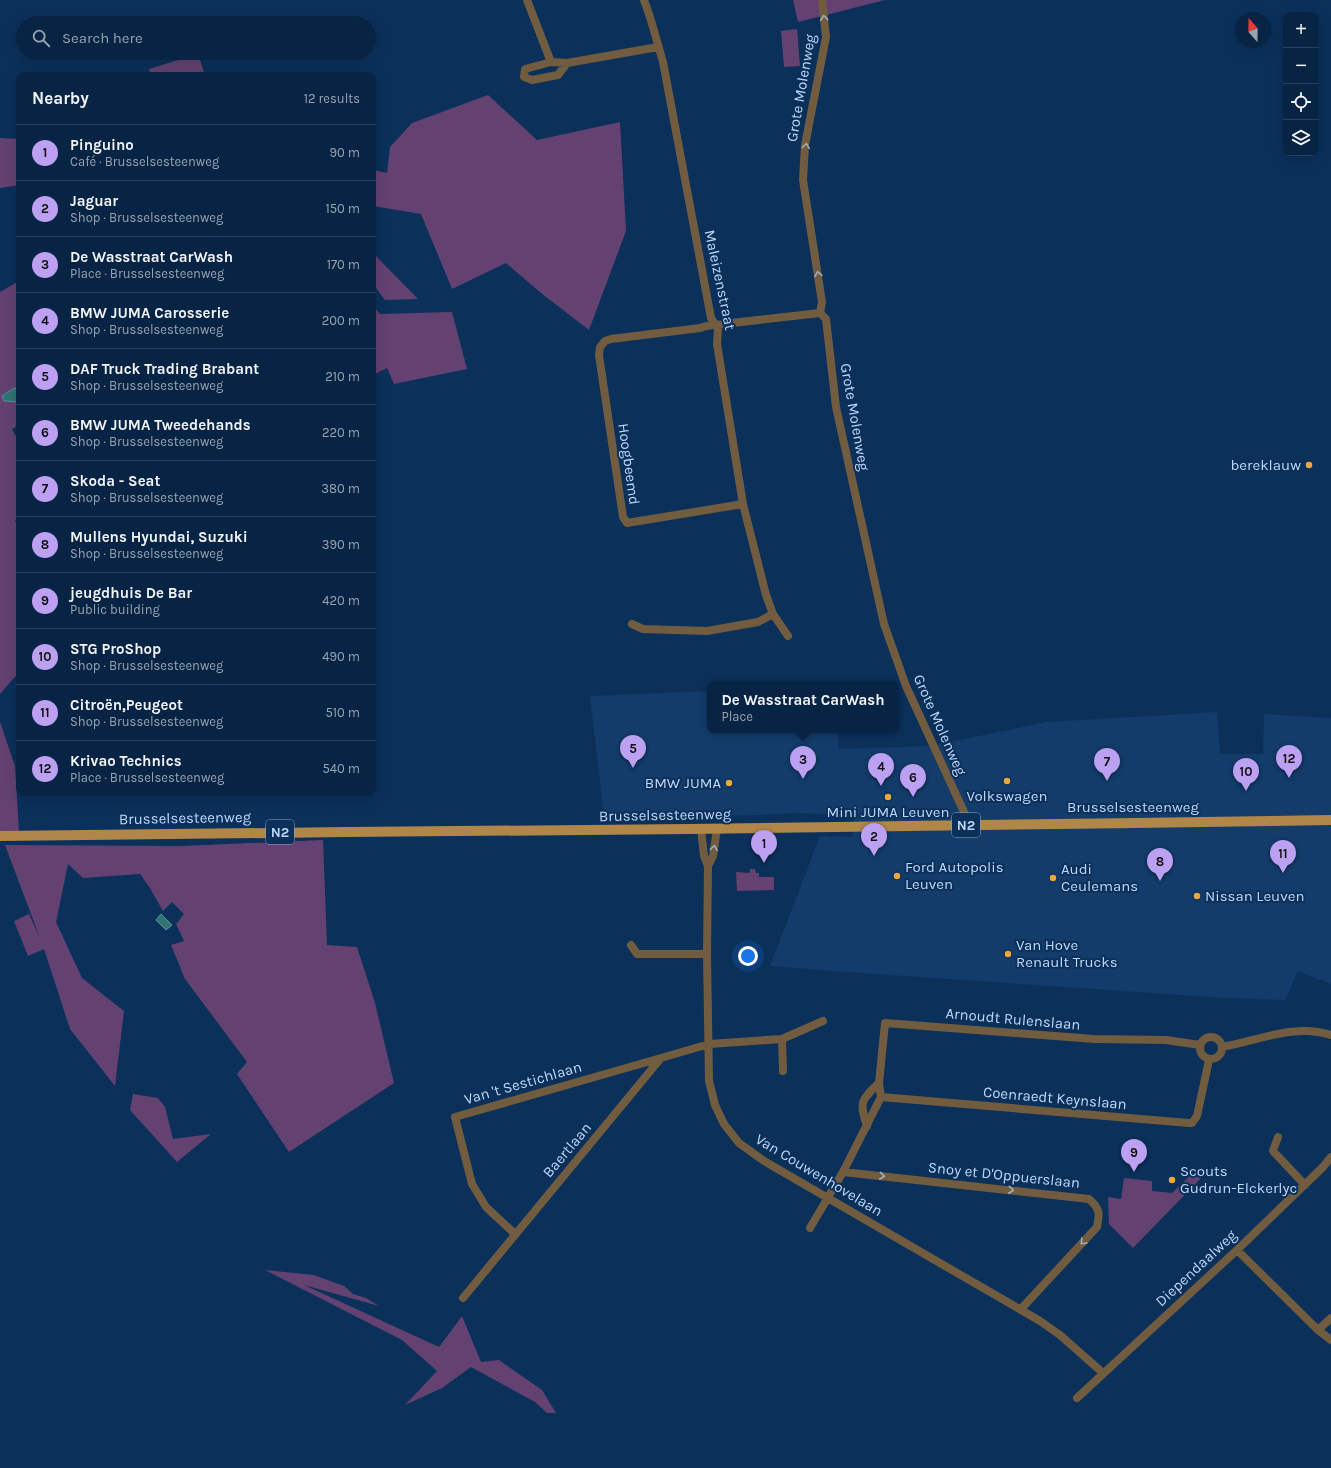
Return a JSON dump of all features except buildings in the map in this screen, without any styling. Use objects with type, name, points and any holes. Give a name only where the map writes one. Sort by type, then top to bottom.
[{"type":"main road","name":"Brusselsesteenweg","points":[[0,836],[717,829],[1331,820]]},
{"type":"street","points":[[527,0],[551,62]]},
{"type":"street","name":"Maleizenstraat","points":[[644,0],[663,62],[711,318],[717,326],[717,344],[743,504],[766,595],[773,614],[788,636]]},
{"type":"street","name":"Grote Molenweg","points":[[822,0],[826,37],[805,146],[803,180],[822,302],[820,313],[826,319],[836,407],[884,624],[906,686],[970,825]]},
{"type":"street","points":[[567,63],[558,75],[532,80],[524,76],[525,69],[551,62],[567,63],[658,47]]},
{"type":"street","points":[[717,326],[820,313]]},
{"type":"street","name":"Hoogbeemd","points":[[717,326],[708,324],[700,328],[611,339],[605,341],[600,347],[599,355],[623,517],[627,523],[743,504]]},
{"type":"street","points":[[632,624],[643,629],[706,631],[758,622],[773,614]]},
{"type":"street","name":"Van Couwenhovelaan","points":[[700,829],[704,856],[708,866],[707,954],[709,1081],[715,1105],[724,1124],[739,1143],[764,1161],[1021,1309],[1060,1335],[1103,1373]]},
{"type":"street","name":"Van Couwenhovelaan","points":[[708,866],[713,856],[717,829]]},
{"type":"street","points":[[631,945],[637,954],[707,954]]},
{"type":"street","points":[[661,1058],[708,1044],[782,1039],[823,1020]]},
{"type":"street","name":"Arnoudt Rulenslaan","points":[[881,1097],[879,1083],[885,1023],[1094,1039],[1166,1040],[1200,1045],[1205,1039],[1212,1037],[1218,1040],[1222,1046]]},
{"type":"street","points":[[1200,1045],[1201,1054],[1209,1060],[1219,1056],[1222,1046],[1293,1031],[1325,1033],[1331,1035]]},
{"type":"street","points":[[782,1039],[783,1071]]},
{"type":"street","name":"Baertlaan","points":[[464,1298],[661,1058]]},
{"type":"street","name":"Van 't Sestichlaan","points":[[515,1234],[486,1207],[472,1184],[454,1117],[661,1058]]},
{"type":"street","name":"Coenraedt Keynslaan","points":[[881,1097],[1192,1123],[1197,1116],[1209,1060]]},
{"type":"street","points":[[867,1126],[862,1112],[862,1102],[879,1083]]},
{"type":"street","points":[[810,1228],[843,1172],[881,1097]]},
{"type":"street","points":[[1278,1137],[1273,1151],[1306,1185]]},
{"type":"street","name":"Diependaalweg","points":[[1076,1398],[1306,1185],[1331,1157]]},
{"type":"street","name":"Snoy et D'Oppuerslaan","points":[[843,1172],[1089,1199],[1098,1209],[1100,1216],[1097,1227],[1021,1309]]},
{"type":"street","points":[[1237,1250],[1318,1330],[1331,1340]]},
{"type":"street","points":[[1318,1330],[1331,1318]]},
{"type":"shaded area","points":[[793,0],[885,0],[798,22]]},
{"type":"shaded area","points":[[797,29],[800,66],[784,67],[781,31]]},
{"type":"shaded area","points":[[178,60],[200,60],[204,72],[150,72],[149,69]]},
{"type":"shaded area","points":[[488,95],[537,140],[620,122],[626,231],[589,330],[541,293],[506,263],[452,289],[421,214],[376,206],[376,171],[387,173],[390,147],[412,123]]},
{"type":"shaded area","points":[[0,138],[16,139],[16,185],[0,188]]},
{"type":"shaded area","points":[[376,256],[418,299],[385,300],[376,288]]},
{"type":"shaded area","points":[[16,283],[16,427],[12,429],[16,436],[16,675],[0,694],[0,292]]},
{"type":"shaded area","points":[[376,309],[380,314],[452,312],[467,369],[394,384],[387,368],[376,374]]},
{"type":"shaded area","points":[[14,388],[16,389],[16,402],[4,401],[2,396]]},
{"type":"shaded area","points":[[707,691],[707,733],[837,733],[839,749],[929,746],[1047,722],[1217,712],[1220,754],[1263,754],[1264,714],[1331,718],[1331,984],[1298,971],[1285,1000],[1224,998],[770,966],[820,836],[853,837],[854,815],[791,813],[763,815],[604,817],[590,696]]},
{"type":"shaded area","points":[[0,722],[15,766],[19,831],[0,832]]},
{"type":"shaded area","points":[[323,840],[327,945],[357,947],[375,1003],[394,1083],[289,1152],[237,1074],[247,1062],[185,979],[171,945],[184,941],[176,924],[184,914],[172,902],[163,911],[140,874],[83,878],[68,864],[56,922],[82,978],[124,1011],[115,1086],[70,1029],[44,949],[28,956],[14,921],[29,914],[40,938],[5,845],[182,846]]},
{"type":"shaded area","points":[[750,869],[755,869],[756,873],[759,873],[759,877],[774,877],[774,890],[737,891],[736,872],[750,873]]},
{"type":"shaded area","points":[[161,914],[172,925],[166,930],[156,920]]},
{"type":"shaded area","points":[[133,1094],[158,1098],[165,1107],[173,1139],[211,1134],[177,1162],[130,1110]]},
{"type":"shaded area","points":[[1192,1174],[1204,1175],[1133,1248],[1109,1224],[1108,1197],[1121,1199],[1124,1178],[1152,1181],[1152,1191],[1172,1193]]},
{"type":"shaded area","points":[[265,1270],[314,1275],[344,1286],[353,1294],[366,1298],[379,1306],[304,1285],[439,1347],[462,1316],[481,1362],[499,1360],[542,1390],[556,1413],[547,1413],[535,1402],[471,1367],[442,1388],[405,1405],[437,1371],[402,1340]]},
{"type":"place","name":"bereklauw","points":[[1309,465]]},
{"type":"place","name":"DAF Truck Trading Brabant","points":[[633,768]]},
{"type":"place","name":"Krivao Technics","points":[[1289,778]]},
{"type":"place","name":"De Wasstraat CarWash","points":[[803,779]]},
{"type":"place","name":"Volkswagen","points":[[1007,781]]},
{"type":"place","name":"Skoda - Seat","points":[[1107,781]]},
{"type":"place","name":"BMW JUMA","points":[[729,783]]},
{"type":"place","name":"BMW JUMA Carosserie","points":[[881,786]]},
{"type":"place","name":"STG ProShop","points":[[1246,791]]},
{"type":"place","name":"Mini JUMA Leuven","points":[[888,797]]},
{"type":"place","name":"BMW JUMA Tweedehands","points":[[913,797]]},
{"type":"place","name":"Jaguar","points":[[874,856]]},
{"type":"place","name":"Pinguino","points":[[764,863]]},
{"type":"place","name":"Citroën,Peugeot","points":[[1283,873]]},
{"type":"place","name":"Ford Autopolis Leuven","points":[[897,876]]},
{"type":"place","name":"Audi Ceulemans","points":[[1053,878]]},
{"type":"place","name":"Mullens Hyundai, Suzuki","points":[[1160,881]]},
{"type":"place","name":"Nissan Leuven","points":[[1197,896]]},
{"type":"place","name":"Van Hove Renault Trucks","points":[[1008,954]]},
{"type":"place","name":"jeugdhuis De Bar","points":[[1134,1172]]},
{"type":"place","name":"Scouts Gudrun-Elckerlyc","points":[[1172,1180]]}]
